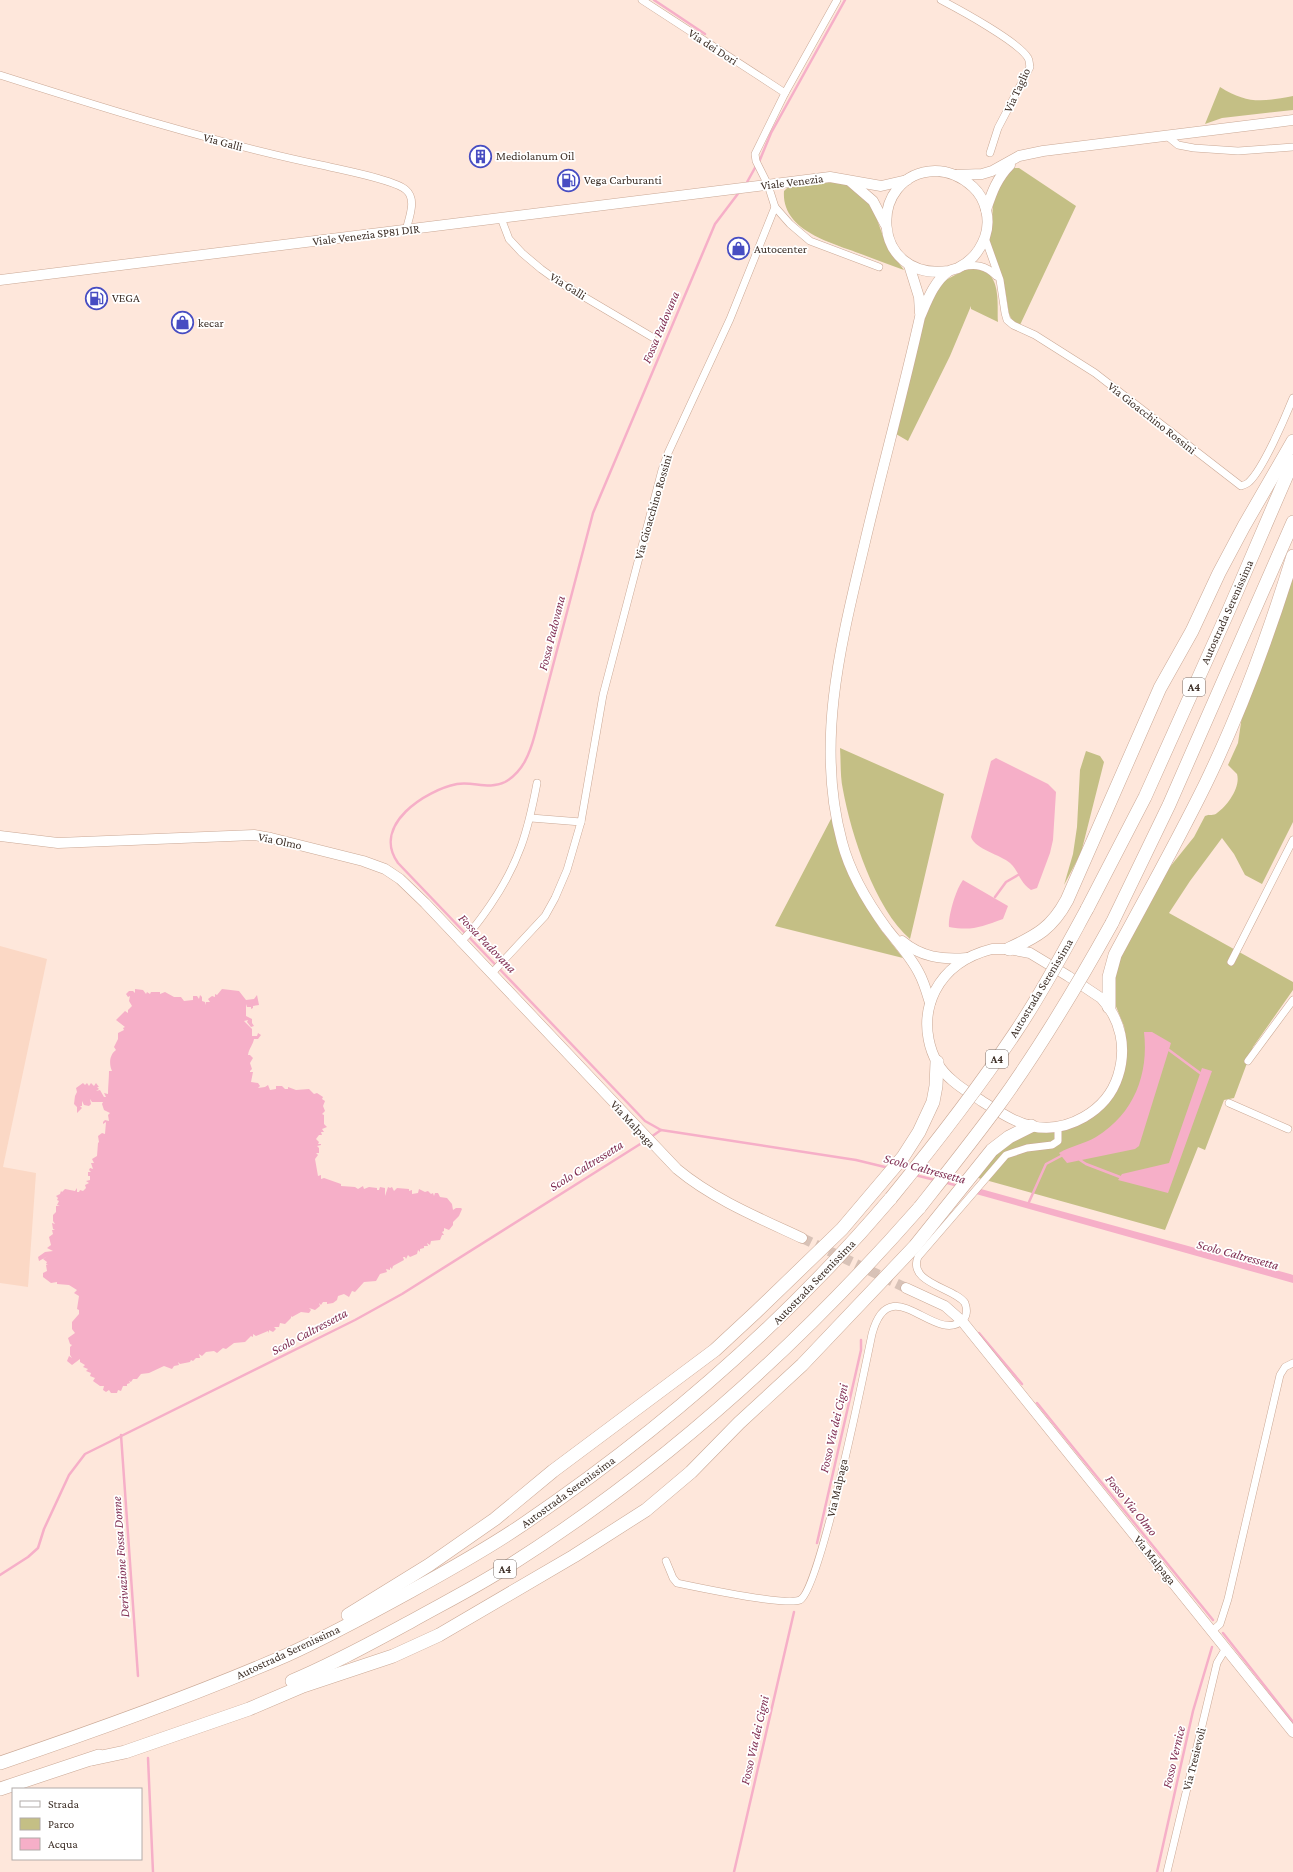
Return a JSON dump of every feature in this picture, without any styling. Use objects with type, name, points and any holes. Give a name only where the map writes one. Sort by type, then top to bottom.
[{"type":"highway","points":[[1010,949],[1038,935],[1054,921],[1062,910],[1160,688],[1192,630],[1219,573],[1244,526],[1293,441]]},
{"type":"highway","name":"Autostrada Serenissima","points":[[0,1763],[133,1717],[289,1654],[380,1608],[460,1563],[520,1527],[638,1441],[744,1352],[811,1286],[856,1239],[958,1115],[1016,1032],[1046,983],[1087,909],[1145,797],[1228,612],[1293,461]]},
{"type":"highway","name":"Autostrada Serenissima","points":[[0,1789],[92,1759],[250,1699],[310,1674],[368,1644],[506,1568],[581,1518],[655,1464],[754,1379],[835,1300],[920,1207],[999,1105],[1072,994],[1112,923],[1169,805],[1293,522]]},
{"type":"highway","points":[[1109,1007],[1109,981],[1115,956],[1206,784],[1236,715],[1275,611],[1293,556]]},
{"type":"highway","points":[[212,1686],[268,1655],[357,1610],[429,1565],[495,1519],[553,1471],[715,1350],[842,1228],[903,1157],[919,1132],[933,1102],[936,1086],[936,1062]]},
{"type":"highway","points":[[92,1759],[126,1752],[249,1709],[303,1686],[393,1656],[439,1635],[525,1583],[574,1556],[646,1510],[691,1472],[739,1423],[802,1365],[960,1199],[981,1174],[998,1145],[1009,1137],[1031,1126]]},
{"type":"main road","points":[[956,175],[982,174],[992,171],[1019,156],[1043,151],[1293,120]]},
{"type":"main road","points":[[986,210],[991,191],[1000,174],[1019,156]]},
{"type":"main road","points":[[930,1004],[919,971],[886,927],[868,899],[856,877],[843,845],[834,810],[830,739],[838,659],[920,317],[932,290],[953,270],[970,260],[979,250],[985,238],[987,224],[986,210],[982,199],[975,189],[966,181],[956,175],[946,172],[931,172],[911,178],[899,187],[891,199],[887,213],[886,227],[888,238],[893,249],[910,265],[928,272],[953,270]]},
{"type":"main road","name":"Viale Venezia","points":[[732,189],[830,177],[851,182],[881,186],[911,178]]},
{"type":"main road","points":[[851,182],[873,201],[886,227]]},
{"type":"main road","name":"Viale Venezia SP81 DIR","points":[[0,280],[732,189]]},
{"type":"main road","points":[[910,265],[919,297],[920,317]]},
{"type":"main road","name":"Via Olmo","points":[[0,836],[58,843],[245,836],[271,838],[363,861],[393,873],[425,903],[492,972]]},
{"type":"main road","points":[[886,927],[908,946],[921,954],[945,959],[967,958]]},
{"type":"main road","points":[[1010,949],[1020,950],[1042,960],[1090,990],[1109,1007],[1118,1026],[1123,1046],[1122,1062],[1118,1078],[1107,1097],[1092,1112],[1074,1122],[1058,1126],[1031,1126],[1002,1114],[959,1086],[936,1062],[927,1033],[930,1004],[938,985],[954,967],[967,958],[988,950],[1010,949]]},
{"type":"main road","name":"Via Malpaga","points":[[492,972],[641,1133],[677,1169],[692,1181],[745,1211],[802,1238]]},
{"type":"main road","name":"Via Malpaga","points":[[906,1288],[944,1306],[962,1321],[1293,1732]]},
{"type":"street","name":"Via dei Dori","points":[[642,0],[785,93]]},
{"type":"street","points":[[837,0],[785,93],[755,154],[756,161],[768,185],[775,207],[790,224],[810,241],[879,267]]},
{"type":"street","name":"Via Taglio","points":[[941,0],[990,28],[1024,52],[1029,59],[1030,67],[998,128],[990,154]]},
{"type":"street","name":"Via Galli","points":[[0,75],[190,133],[271,155],[352,172],[399,185],[406,189],[411,195],[412,202],[406,230]]},
{"type":"street","points":[[1166,136],[1178,146],[1194,148],[1238,151],[1293,148]]},
{"type":"street","name":"Via Gioacchino Rossini","points":[[492,972],[545,916],[555,898],[567,870],[582,822],[603,695],[662,470],[668,453],[730,319],[775,207]]},
{"type":"street","name":"Via Galli","points":[[501,218],[509,239],[522,253],[541,269],[559,282],[652,337]]},
{"type":"street","name":"Via Gioacchino Rossini","points":[[985,238],[1000,280],[1005,313],[1008,320],[1013,325],[1035,335],[1095,373],[1240,486],[1248,484],[1255,476],[1285,418],[1293,398]]},
{"type":"street","points":[[953,270],[972,265],[981,266],[990,271],[1000,280]]},
{"type":"street","points":[[462,940],[484,915],[511,872],[525,839],[531,818],[537,784]]},
{"type":"street","points":[[531,818],[582,822]]},
{"type":"street","points":[[1231,962],[1260,901],[1293,840]]},
{"type":"street","points":[[1248,1061],[1293,1000]]},
{"type":"street","points":[[1230,1102],[1288,1129]]},
{"type":"street","points":[[981,1174],[1006,1155],[1027,1148],[1052,1145],[1058,1141],[1058,1126]]},
{"type":"street","points":[[960,1199],[923,1250],[917,1263],[921,1276],[963,1300],[967,1312],[966,1317],[962,1321]]},
{"type":"street","name":"Via Malpaga","points":[[666,1561],[673,1578],[677,1583],[748,1596],[790,1601],[801,1599],[806,1595],[820,1558],[872,1334],[878,1317],[888,1308],[900,1307],[909,1308],[947,1326],[962,1321]]},
{"type":"street","points":[[1212,1630],[1220,1624],[1228,1599],[1280,1375],[1285,1367],[1293,1363]]},
{"type":"street","name":"Via Tresievoli","points":[[1167,1872],[1217,1663],[1226,1648]]},
{"type":"shaded area","points":[[0,946],[47,959],[3,1167],[36,1173],[28,1287],[0,1283]]},
{"type":"green space","points":[[1220,87],[1238,96],[1255,100],[1272,100],[1293,96],[1293,110],[1222,118],[1205,124]]},
{"type":"green space","points":[[1012,168],[1019,168],[1076,206],[1020,325],[1012,320],[1009,314],[1004,283],[988,239],[992,219],[994,192]]},
{"type":"green space","points":[[839,181],[859,190],[867,197],[887,247],[904,270],[823,240],[799,226],[791,216],[785,205],[784,191],[791,184]]},
{"type":"green space","points":[[968,268],[978,268],[984,270],[993,280],[996,286],[998,301],[998,322],[971,309],[971,306],[950,356],[908,441],[896,434],[923,320],[930,299],[944,281]]},
{"type":"green space","points":[[1293,562],[1293,822],[1262,884],[1245,875],[1234,854],[1222,838],[1190,881],[1169,913],[1293,982],[1293,990],[1253,1047],[1234,1098],[1224,1100],[1205,1150],[1198,1147],[1165,1230],[971,1176],[993,1152],[1030,1132],[1065,1127],[1089,1117],[1124,1069],[1127,1044],[1124,1026],[1115,1004],[1111,974],[1165,873],[1194,837],[1205,816],[1216,814],[1221,810],[1229,801],[1235,790],[1238,779],[1237,774],[1228,765],[1238,743],[1242,716]]},
{"type":"green space","points":[[840,748],[944,794],[910,939],[897,926],[886,909],[866,870],[858,849],[842,785]]},
{"type":"green space","points":[[1086,751],[1100,756],[1104,762],[1081,853],[1064,885],[1073,854],[1077,827],[1080,770]]},
{"type":"green space","points":[[832,817],[868,909],[881,930],[903,958],[775,926]]},
{"type":"water","points":[[996,758],[1048,784],[1056,792],[1053,840],[1050,853],[1037,888],[1031,890],[1021,880],[1016,870],[1010,863],[978,845],[971,837],[991,761]]},
{"type":"water","points":[[963,880],[1008,906],[1003,919],[976,928],[964,929],[949,927],[953,903]]},
{"type":"water","points":[[135,989],[143,990],[146,994],[147,992],[150,994],[151,992],[160,992],[160,994],[165,992],[174,997],[181,997],[184,1001],[193,1000],[193,996],[197,996],[199,999],[200,995],[202,997],[202,1001],[205,1002],[205,1005],[206,1002],[210,1002],[208,999],[212,996],[215,997],[215,994],[217,995],[222,989],[239,991],[246,1000],[254,999],[257,995],[259,1005],[253,1006],[251,1009],[251,1007],[247,1007],[246,1004],[246,1016],[252,1019],[254,1026],[251,1027],[247,1022],[248,1020],[244,1021],[252,1029],[252,1036],[257,1036],[258,1033],[261,1035],[258,1039],[254,1039],[248,1055],[253,1058],[250,1063],[252,1069],[250,1072],[253,1072],[251,1082],[258,1083],[260,1086],[258,1088],[268,1085],[270,1090],[276,1089],[276,1086],[282,1086],[285,1089],[288,1089],[288,1087],[296,1090],[309,1089],[314,1094],[317,1093],[323,1097],[322,1099],[325,1101],[323,1106],[325,1111],[322,1114],[324,1115],[324,1124],[327,1127],[322,1129],[324,1132],[321,1132],[322,1135],[319,1135],[316,1139],[319,1142],[318,1144],[321,1144],[317,1146],[319,1148],[319,1153],[316,1153],[318,1155],[315,1159],[318,1176],[321,1175],[321,1179],[324,1178],[341,1184],[341,1186],[355,1187],[358,1189],[363,1186],[364,1189],[369,1187],[377,1188],[377,1190],[379,1190],[380,1187],[385,1188],[385,1196],[388,1187],[392,1187],[394,1191],[397,1188],[409,1189],[409,1191],[412,1190],[412,1194],[418,1193],[419,1189],[425,1192],[428,1191],[431,1194],[433,1193],[434,1196],[435,1193],[438,1193],[440,1197],[447,1198],[452,1204],[453,1210],[456,1208],[462,1209],[449,1230],[444,1228],[444,1231],[442,1232],[444,1235],[442,1235],[440,1240],[431,1241],[430,1245],[427,1243],[428,1246],[424,1246],[424,1248],[420,1249],[420,1252],[418,1250],[417,1254],[410,1257],[408,1255],[406,1259],[403,1257],[404,1260],[393,1266],[392,1269],[390,1267],[390,1270],[386,1269],[387,1272],[380,1274],[376,1281],[364,1282],[355,1292],[352,1291],[349,1297],[344,1294],[338,1296],[337,1300],[333,1303],[327,1304],[327,1302],[323,1302],[321,1305],[319,1303],[320,1306],[315,1310],[309,1308],[311,1310],[309,1313],[301,1312],[292,1317],[291,1316],[285,1324],[280,1323],[279,1327],[274,1327],[276,1329],[273,1332],[269,1330],[269,1333],[268,1331],[256,1336],[253,1334],[253,1337],[251,1336],[245,1342],[234,1343],[226,1349],[223,1348],[217,1353],[214,1351],[206,1352],[202,1356],[199,1354],[200,1358],[196,1358],[193,1361],[191,1360],[190,1362],[180,1364],[178,1362],[179,1365],[174,1366],[172,1369],[164,1366],[149,1373],[141,1374],[137,1379],[133,1379],[131,1382],[129,1381],[130,1383],[127,1384],[127,1386],[123,1386],[121,1391],[118,1390],[117,1393],[111,1393],[109,1390],[106,1392],[103,1390],[104,1386],[100,1386],[93,1381],[95,1378],[90,1376],[91,1373],[86,1371],[88,1369],[83,1367],[85,1365],[80,1362],[80,1359],[72,1365],[67,1361],[69,1356],[72,1358],[70,1355],[70,1347],[72,1345],[70,1344],[68,1338],[75,1333],[72,1329],[72,1322],[79,1314],[79,1310],[77,1309],[79,1296],[74,1293],[77,1290],[69,1285],[57,1284],[57,1282],[51,1283],[43,1277],[43,1273],[47,1271],[46,1265],[48,1264],[46,1264],[47,1262],[43,1259],[48,1256],[39,1261],[38,1257],[45,1252],[53,1251],[47,1248],[51,1245],[49,1237],[53,1234],[52,1230],[55,1230],[53,1229],[52,1223],[55,1224],[53,1221],[53,1215],[56,1212],[56,1206],[60,1206],[57,1205],[59,1201],[57,1200],[58,1198],[56,1196],[65,1189],[75,1191],[77,1188],[77,1192],[80,1190],[83,1191],[86,1188],[85,1185],[89,1183],[86,1181],[90,1180],[88,1172],[91,1172],[89,1170],[90,1168],[93,1169],[91,1163],[94,1163],[92,1159],[97,1156],[99,1142],[98,1136],[102,1133],[105,1134],[106,1122],[103,1124],[103,1122],[105,1120],[109,1121],[108,1115],[110,1113],[104,1110],[102,1104],[103,1102],[92,1102],[90,1099],[91,1104],[89,1106],[84,1105],[82,1101],[82,1106],[80,1106],[82,1108],[77,1113],[77,1107],[74,1104],[77,1092],[76,1088],[83,1083],[85,1085],[87,1083],[89,1086],[91,1083],[94,1086],[96,1083],[99,1089],[96,1091],[100,1090],[104,1097],[106,1097],[104,1093],[108,1094],[109,1071],[112,1071],[110,1066],[111,1057],[116,1050],[114,1047],[118,1039],[118,1033],[124,1030],[123,1028],[125,1027],[116,1020],[125,1011],[128,1013],[128,1010],[132,1006],[129,1001],[130,996],[128,997],[126,994],[129,991],[133,991],[135,993]]},
{"type":"water","points":[[1144,1032],[1152,1032],[1171,1043],[1139,1146],[1135,1149],[1067,1163],[1059,1153],[1096,1137],[1109,1128],[1129,1105],[1141,1078],[1145,1048]]},
{"type":"water","points":[[1202,1068],[1212,1071],[1168,1193],[1118,1180],[1122,1174],[1169,1163]]},
{"type":"water","points":[[981,1189],[1290,1274],[1293,1275],[1293,1283],[976,1194]]},
{"type":"waterway","points":[[654,0],[705,34]]},
{"type":"waterway","name":"Fossa Padovana","points":[[759,162],[771,133],[845,0]]},
{"type":"waterway","name":"Fossa Padovana","points":[[746,184],[756,166]]},
{"type":"waterway","name":"Fossa Padovana","points":[[661,1130],[645,1121],[398,863],[392,849],[391,835],[397,823],[406,812],[431,794],[444,788],[463,783],[493,785],[505,782],[517,773],[525,761],[535,734],[593,513],[715,224],[740,191]]},
{"type":"waterway","points":[[995,897],[1006,882],[1018,875]]},
{"type":"waterway","points":[[1169,1050],[1200,1073]]},
{"type":"waterway","name":"Scolo Caltressetta","points":[[651,1137],[661,1130],[856,1160],[889,1168]]},
{"type":"waterway","name":"Scolo Caltressetta","points":[[0,1575],[28,1557],[38,1548],[44,1529],[69,1475],[85,1454],[355,1320],[402,1294],[645,1141]]},
{"type":"waterway","points":[[1029,1202],[1046,1164],[1061,1156]]},
{"type":"waterway","points":[[1080,1160],[1086,1164],[1120,1177]]},
{"type":"waterway","name":"Scolo Caltressetta","points":[[915,1175],[935,1180]]},
{"type":"waterway","name":"Scolo Caltressetta","points":[[944,1182],[958,1186]]},
{"type":"waterway","name":"Fosso Via Olmo","points":[[979,1333],[1022,1384]]},
{"type":"waterway","name":"Fosso Via dei Cigni","points":[[817,1543],[861,1350],[861,1340]]},
{"type":"waterway","name":"Fosso Via Olmo","points":[[1037,1403],[1213,1620]]},
{"type":"waterway","name":"Derivazione Fossa Donne","points":[[121,1435],[138,1676]]},
{"type":"waterway","name":"Fosso Via dei Cigni","points":[[734,1872],[794,1612]]},
{"type":"waterway","name":"Fosso Via Olmo","points":[[1223,1633],[1293,1722]]},
{"type":"waterway","name":"Fosso Vernice","points":[[1157,1872],[1193,1711],[1212,1647]]},
{"type":"waterway","name":"Derivazione Fossa Donne","points":[[148,1758],[153,1872]]},
{"type":"tunnel","points":[[802,1238],[906,1288]]},
{"type":"place","name":"Mediolanum Oil","points":[[481,156]]},
{"type":"place","name":"Vega Carburanti","points":[[569,180]]},
{"type":"place","name":"Autocenter","points":[[739,249]]},
{"type":"place","name":"VEGA","points":[[97,298]]},
{"type":"place","name":"kecar","points":[[182,323]]}]
